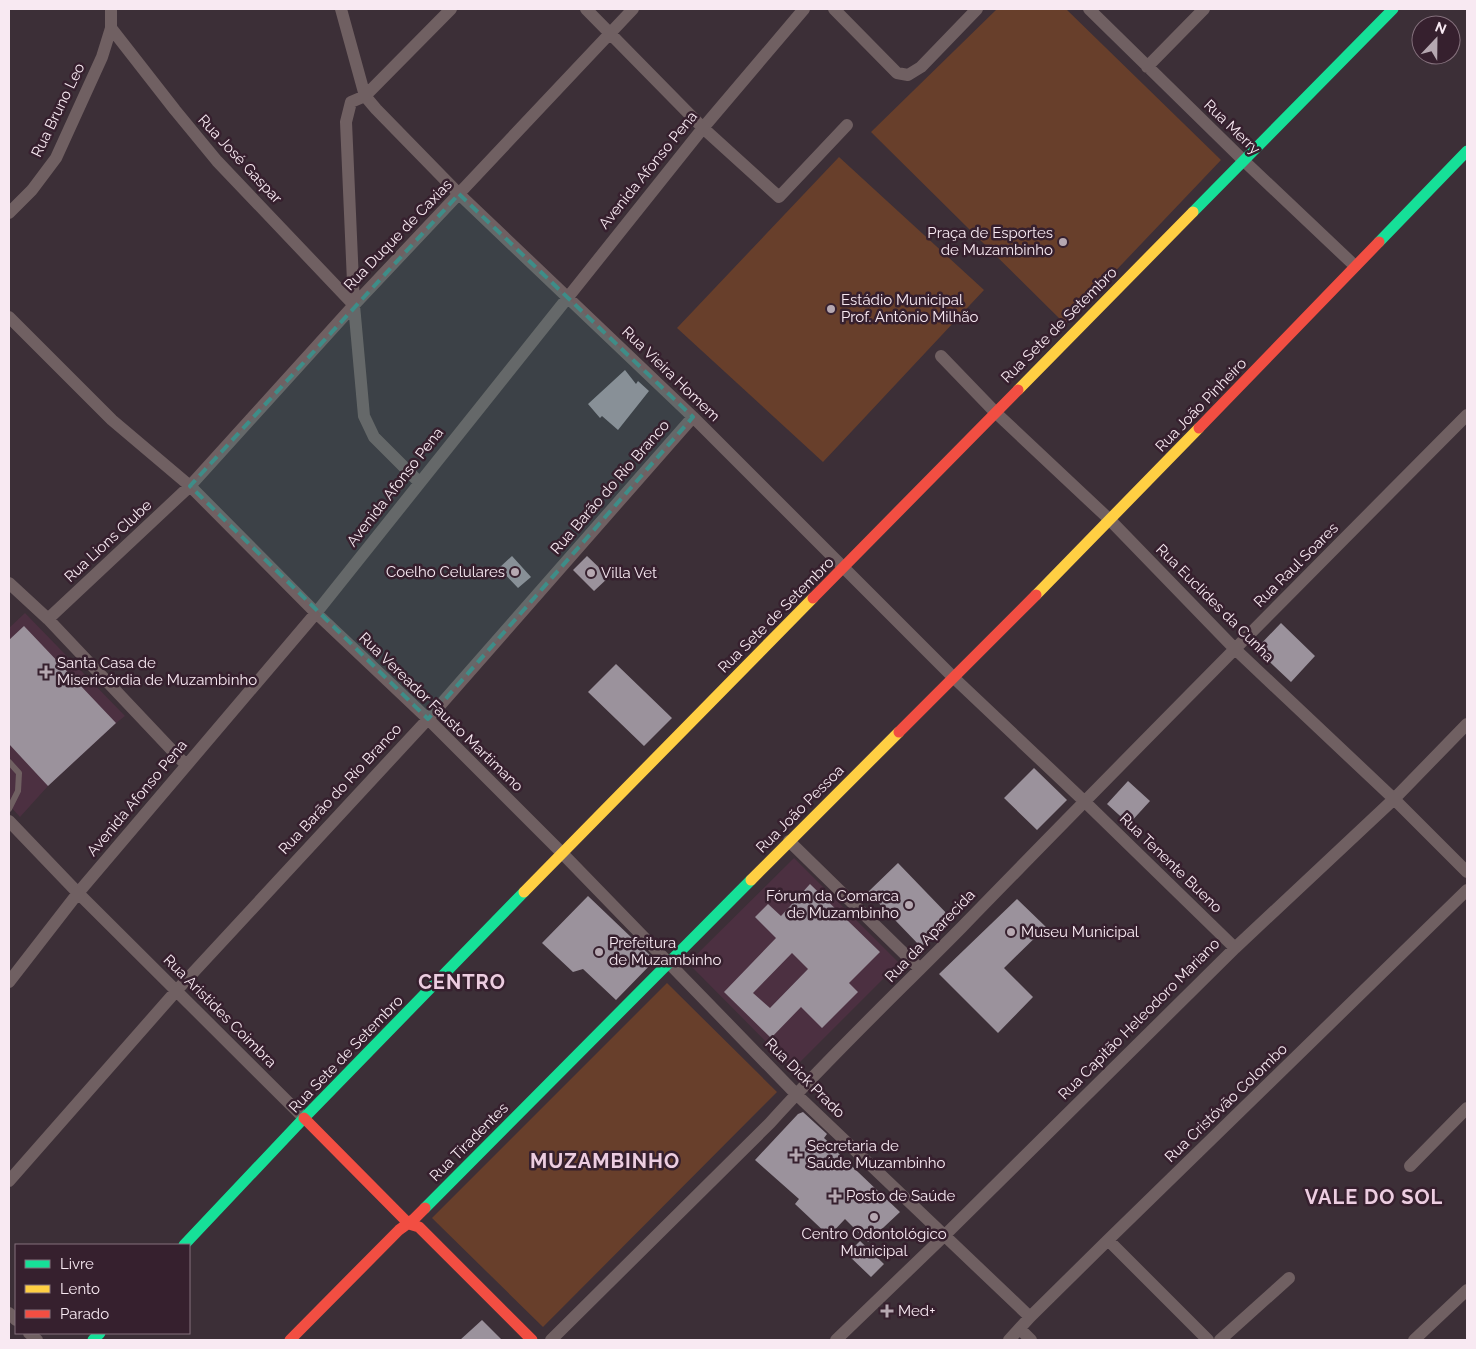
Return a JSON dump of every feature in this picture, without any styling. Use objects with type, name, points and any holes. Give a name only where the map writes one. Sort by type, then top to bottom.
[{"type":"street","name":"Rua Bruno Leo","points":[[9,213],[32,190],[56,158],[102,57],[111,28],[111,9]]},
{"type":"street","points":[[341,9],[365,96]]},
{"type":"street","points":[[419,482],[374,437],[364,416],[354,305],[346,122],[352,102],[365,96],[451,9]]},
{"type":"street","points":[[586,9],[703,128],[779,197],[847,125]]},
{"type":"street","name":"Rua Duque de Caxias","points":[[190,486],[354,305],[633,9]]},
{"type":"street","name":"Avenida Afonso Pena","points":[[9,982],[78,893],[316,613],[703,128],[804,9]]},
{"type":"street","points":[[834,9],[897,73],[908,75],[920,67],[977,9]]},
{"type":"street","name":"Rua Merry","points":[[1089,9],[1243,160],[1355,266]]},
{"type":"street","points":[[1147,67],[1204,9]]},
{"type":"street","name":"Rua Sete de Setembro","points":[[185,1244],[304,1118],[562,853],[1393,9]]},
{"type":"street","name":"Rua José Gaspar","points":[[111,28],[217,161],[354,305]]},
{"type":"street","name":"Rua Vieira Homem","points":[[365,96],[460,194],[693,417],[954,678]]},
{"type":"street","name":"Rua João Pinheiro","points":[[954,678],[1110,520],[1467,151]]},
{"type":"street","name":"Rua Vereador Fausto Martimano","points":[[9,317],[112,420],[190,486],[316,613],[428,719],[562,853],[668,963]]},
{"type":"street","name":"Rua Euclides da Cunha","points":[[941,356],[995,412],[1110,520],[1235,649],[1467,872]]},
{"type":"street","name":"Rua Raul Soares","points":[[1084,800],[1467,415]]},
{"type":"street","name":"Rua Barão do Rio Branco","points":[[9,1182],[176,990],[428,719],[693,417]]},
{"type":"street","name":"Rua Lions Clube","points":[[48,620],[190,486]]},
{"type":"street","points":[[9,583],[48,620],[186,765]]},
{"type":"street","name":"Rua Tenente Bueno","points":[[954,678],[1084,800],[1235,948]]},
{"type":"street","name":"Rua João Pessoa","points":[[668,963],[788,841],[954,678]]},
{"type":"street","name":"Rua Capitão Heleodoro Mariano","points":[[836,1340],[945,1236],[1235,948],[1394,800],[1467,724]]},
{"type":"street","name":"Rua da Aparecida","points":[[551,1340],[770,1123],[796,1094],[1084,800]]},
{"type":"street","name":"Rua Aristides Coimbra","points":[[9,821],[78,893],[409,1224],[419,1227],[532,1340]]},
{"type":"street","points":[[788,841],[920,969]]},
{"type":"street","name":"Rua Cristóvão Colombo","points":[[1008,1340],[1467,890]]},
{"type":"street","name":"Rua Dick Prado","points":[[668,963],[796,1094],[1030,1317]]},
{"type":"street","name":"Rua Tiradentes","points":[[290,1340],[399,1230],[409,1224],[668,963]]},
{"type":"street","points":[[1410,1166],[1467,1108]]},
{"type":"street","points":[[1108,1240],[1208,1340]]},
{"type":"street","points":[[1220,1340],[1289,1278]]},
{"type":"street","points":[[1414,1340],[1467,1290]]},
{"type":"street","points":[[1020,1329],[1030,1340]]},
{"type":"lane","points":[[9,762],[19,773],[18,791],[9,809]]},
{"type":"highlighted area","points":[[459,194],[693,417],[428,719],[190,486]]},
{"type":"shaded area","name":"Praça de Esportes de Muzambinho","points":[[997,9],[1066,9],[1221,160],[1065,324],[871,132]]},
{"type":"shaded area","name":"Estádio Municipal Prof. Antônio Milhão","points":[[839,157],[984,290],[823,462],[677,328]]},
{"type":"shaded area","name":"Santa Casa de Misericórdia de Muzambinho","points":[[25,613],[125,716],[48,786],[20,817],[9,805],[9,628]]},
{"type":"shaded area","points":[[794,858],[899,963],[793,1069],[688,963]]},
{"type":"shaded area","points":[[667,983],[777,1092],[543,1327],[432,1218]]},
{"type":"building","points":[[625,370],[636,384],[638,381],[649,391],[618,430],[602,416],[600,418],[588,404]]},
{"type":"building","name":"Coelho Celulares","points":[[512,556],[531,577],[518,588],[499,568]]},
{"type":"building","name":"Villa Vet","points":[[587,556],[609,577],[594,591],[573,570]]},
{"type":"building","points":[[1281,623],[1315,656],[1291,682],[1256,649]]},
{"type":"building","name":"Santa Casa de Misericórdia de Muzambinho","points":[[24,626],[116,723],[48,786],[9,744],[9,640]]},
{"type":"building","points":[[616,664],[672,718],[644,746],[588,692]]},
{"type":"building","points":[[1034,768],[1067,800],[1037,830],[1004,798]]},
{"type":"building","points":[[1128,781],[1150,801],[1129,824],[1107,804]]},
{"type":"building","name":"Fórum da Comarca de Muzambinho","points":[[898,863],[951,918],[921,947],[868,892]]},
{"type":"building","points":[[810,884],[880,952],[849,983],[858,992],[822,1028],[801,1007],[771,1038],[724,992],[776,938],[755,917],[768,904],[781,916]],"holes":[[[792,953],[808,969],[770,1008],[753,993]]]},
{"type":"building","name":"Prefeitura de Muzambinho","points":[[588,896],[655,960],[616,1000],[583,969],[573,972],[542,943]]},
{"type":"building","points":[[1017,899],[1046,927],[1004,968],[1033,997],[998,1033],[939,974]]},
{"type":"building","points":[[803,1112],[827,1134],[824,1138],[837,1152],[900,1212],[868,1242],[845,1219],[829,1236],[795,1204],[799,1199],[755,1160],[798,1114]]},
{"type":"building","points":[[860,1241],[884,1264],[871,1277],[847,1254]]},
{"type":"building","points":[[482,1320],[502,1340],[460,1340]]},
{"type":"traffic: fast","points":[[1193,212],[1393,9]]},
{"type":"traffic: fast","points":[[1379,242],[1467,151]]},
{"type":"traffic: fast","points":[[425,1208],[751,880]]},
{"type":"traffic: fast","points":[[185,1244],[304,1118],[524,892]]},
{"type":"traffic: fast","points":[[93,1340],[99,1334]]},
{"type":"traffic: slow","points":[[1018,390],[1193,212]]},
{"type":"traffic: slow","points":[[1036,595],[1199,428]]},
{"type":"traffic: slow","points":[[524,892],[813,598]]},
{"type":"traffic: slow","points":[[751,880],[899,732]]},
{"type":"traffic: jam","points":[[1199,428],[1379,242]]},
{"type":"traffic: jam","points":[[813,598],[1018,390]]},
{"type":"traffic: jam","points":[[899,732],[1036,595]]},
{"type":"traffic: jam","points":[[304,1118],[409,1224],[419,1227],[532,1340]]},
{"type":"traffic: jam","points":[[290,1340],[399,1230],[425,1208]]},
{"type":"place","name":"Praça de Esportes de Muzambinho","points":[[1063,242]]},
{"type":"place","name":"Estádio Municipal Prof. Antônio Milhão","points":[[831,309]]},
{"type":"place","name":"Coelho Celulares","points":[[515,572]]},
{"type":"place","name":"Villa Vet","points":[[591,573]]},
{"type":"place","name":"Santa Casa de Misericórdia de Muzambinho","points":[[46,672]]},
{"type":"place","name":"Fórum da Comarca de Muzambinho","points":[[909,905]]},
{"type":"place","name":"Museu Municipal","points":[[1011,932]]},
{"type":"place","name":"Prefeitura de Muzambinho","points":[[599,952]]},
{"type":"place","name":"Secretaria de Saúde Muzambinho","points":[[796,1155]]},
{"type":"place","name":"Posto de Saúde","points":[[835,1196]]},
{"type":"place","name":"Centro Odontológico Municipal","points":[[874,1217]]},
{"type":"place","name":"Med+","points":[[887,1311]]},
{"type":"district","name":"CENTRO","points":[[462,982]]},
{"type":"district","name":"MUZAMBINHO","points":[[605,1161]]},
{"type":"district","name":"VALE DO SOL","points":[[1374,1197]]}]
